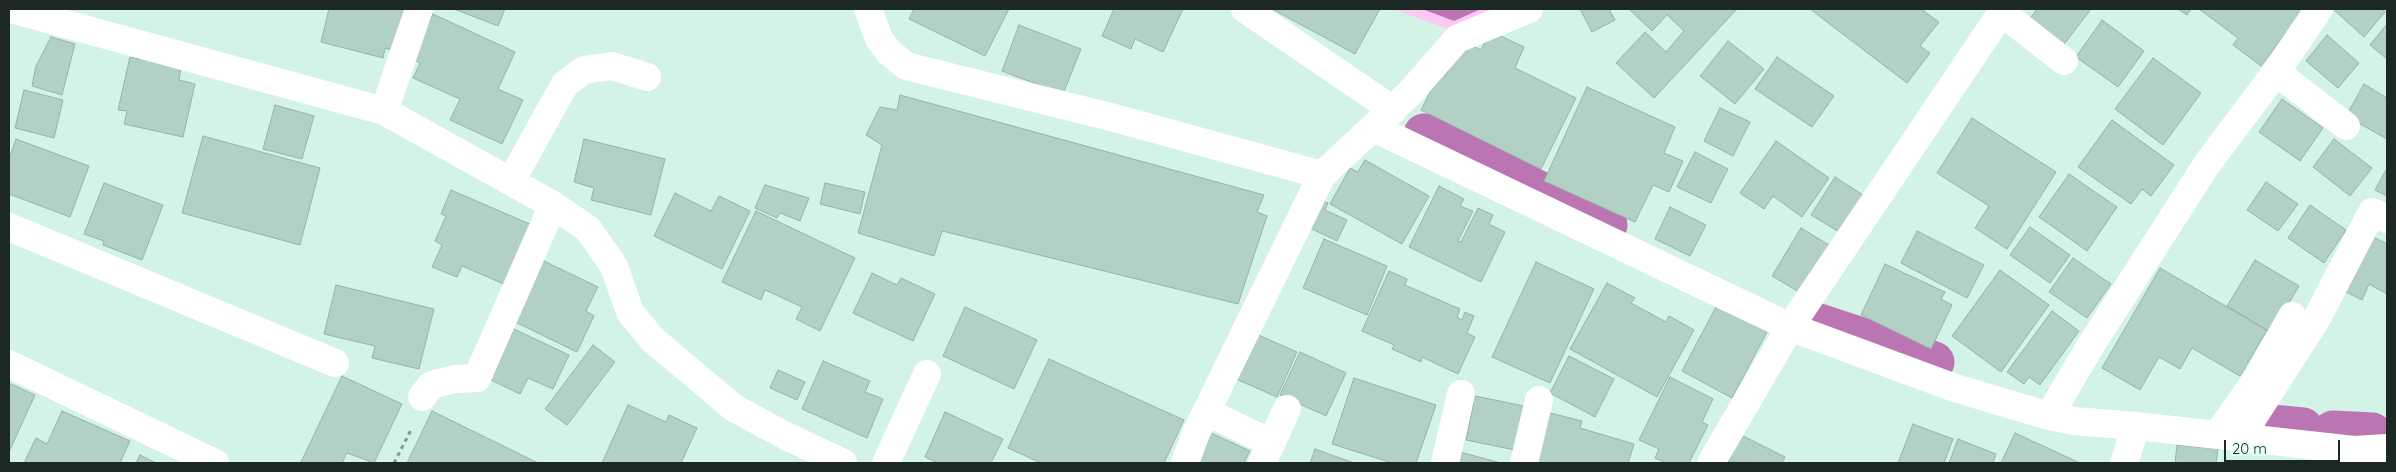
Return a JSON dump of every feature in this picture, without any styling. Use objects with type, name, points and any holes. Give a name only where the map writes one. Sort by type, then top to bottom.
[{"type":"street","points":[[11,9],[384,111],[553,205],[588,229],[614,266],[630,312],[652,340],[734,408],[784,435],[843,463]]},
{"type":"street","points":[[384,111],[419,9]]},
{"type":"street","points":[[868,9],[879,39],[889,52],[906,66],[1107,116],[1322,174]]},
{"type":"street","points":[[1245,9],[1384,118],[1790,327],[1955,388],[2049,416],[2074,421],[2354,450],[2384,442]]},
{"type":"street","points":[[1185,463],[1207,412],[1322,174],[1409,94],[1456,39],[1529,9]]},
{"type":"street","points":[[2049,416],[2091,345],[2207,164],[2276,72],[2319,9]]},
{"type":"street","points":[[1711,463],[1790,327],[2003,11],[2064,61]]},
{"type":"street","points":[[511,182],[565,84],[584,70],[612,66],[647,77]]},
{"type":"street","points":[[2276,72],[2346,126]]},
{"type":"street","points":[[422,397],[431,385],[455,379],[476,378],[553,205]]},
{"type":"street","points":[[2228,437],[2316,320],[2372,212],[2387,219]]},
{"type":"street","points":[[9,227],[335,363]]},
{"type":"street","points":[[2228,437],[2258,377],[2292,316]]},
{"type":"street","points":[[9,364],[215,463]]},
{"type":"street","points":[[886,463],[928,374]]},
{"type":"street","points":[[1445,463],[1461,394]]},
{"type":"street","points":[[1524,463],[1539,400]]},
{"type":"street","points":[[1207,412],[1267,453],[1287,409]]},
{"type":"street","points":[[2124,463],[2136,426]]},
{"type":"shaded area","points":[[1393,9],[1505,9],[1451,30]]},
{"type":"shaded area","points":[[1422,9],[1481,9],[1454,21]]},
{"type":"building","points":[[329,9],[404,9],[394,51],[385,48],[383,58],[321,42]]},
{"type":"building","points":[[454,9],[505,9],[498,26]]},
{"type":"building","points":[[914,9],[1009,9],[985,56],[909,19]]},
{"type":"building","points":[[1114,9],[1183,9],[1163,52],[1135,39],[1131,49],[1102,36]]},
{"type":"building","points":[[1272,9],[1380,9],[1355,54]]},
{"type":"building","points":[[1580,9],[1609,9],[1615,20],[1592,32]]},
{"type":"building","points":[[1629,9],[1737,9],[1654,98],[1616,63],[1645,32],[1666,52],[1684,31],[1667,15],[1652,31]]},
{"type":"building","points":[[1810,9],[1921,9],[1939,22],[1920,46],[1930,53],[1907,83]]},
{"type":"building","points":[[2037,9],[2091,9],[2062,47],[2028,21]]},
{"type":"building","points":[[2178,9],[2191,9],[2187,15]]},
{"type":"building","points":[[2199,9],[2304,9],[2261,66],[2233,45],[2238,38]]},
{"type":"building","points":[[2333,9],[2382,9],[2385,12],[2364,37]]},
{"type":"building","points":[[433,14],[515,52],[498,89],[523,100],[502,144],[450,120],[460,99],[413,78],[420,63],[412,59]]},
{"type":"building","points":[[2102,20],[2144,51],[2118,87],[2076,57]]},
{"type":"building","points":[[2387,24],[2387,59],[2370,45]]},
{"type":"building","points":[[1019,25],[1081,49],[1063,94],[1002,71]]},
{"type":"building","points":[[1490,31],[1524,47],[1515,68],[1576,98],[1541,169],[1421,110],[1440,73],[1445,76],[1464,42],[1481,50]]},
{"type":"building","points":[[2327,35],[2359,63],[2338,88],[2306,61]]},
{"type":"building","points":[[51,37],[75,44],[62,95],[32,86],[36,66]]},
{"type":"building","points":[[1728,41],[1764,69],[1735,104],[1700,76]]},
{"type":"building","points":[[140,54],[182,64],[179,80],[195,84],[183,137],[124,124],[127,111],[118,110],[130,57],[139,59]]},
{"type":"building","points":[[1777,57],[1834,96],[1812,127],[1755,89]]},
{"type":"building","points":[[2153,58],[2201,93],[2163,145],[2115,109]]},
{"type":"building","points":[[2364,84],[2387,98],[2387,139],[2346,116]]},
{"type":"building","points":[[1587,87],[1675,127],[1664,153],[1683,161],[1669,192],[1653,185],[1635,222],[1544,181]]},
{"type":"building","points":[[24,90],[63,100],[54,138],[15,128]]},
{"type":"building","points":[[900,95],[1264,195],[1257,212],[1267,216],[1238,304],[942,231],[934,256],[858,233],[882,145],[866,135],[880,107],[897,110]]},
{"type":"building","points":[[2282,99],[2323,128],[2300,161],[2259,132]]},
{"type":"building","points":[[275,105],[314,116],[302,159],[263,149]]},
{"type":"building","points":[[1720,108],[1750,122],[1733,156],[1704,141]]},
{"type":"building","points":[[1972,118],[2056,172],[2007,249],[1975,228],[1989,206],[1937,173]]},
{"type":"building","points":[[2112,120],[2174,165],[2151,196],[2142,189],[2131,204],[2078,167]]},
{"type":"building","points":[[203,136],[320,168],[300,245],[182,213]]},
{"type":"building","points":[[16,139],[89,166],[70,217],[9,194],[9,159]]},
{"type":"building","points":[[584,139],[665,159],[651,215],[591,200],[594,188],[574,182]]},
{"type":"building","points":[[2334,139],[2372,168],[2350,196],[2313,167]]},
{"type":"building","points":[[1776,141],[1829,178],[1802,217],[1773,196],[1764,209],[1740,193]]},
{"type":"building","points":[[1695,152],[1728,169],[1711,203],[1677,187]]},
{"type":"building","points":[[1365,160],[1429,196],[1402,244],[1330,204],[1350,168],[1358,172]]},
{"type":"building","points":[[2387,168],[2387,196],[2375,190]]},
{"type":"building","points":[[2069,174],[2117,207],[2087,251],[2039,217]]},
{"type":"building","points":[[1835,177],[1863,195],[1839,232],[1811,215]]},
{"type":"building","points":[[2266,182],[2298,204],[2278,231],[2247,210]]},
{"type":"building","points":[[104,183],[163,205],[142,260],[103,245],[104,241],[84,234]]},
{"type":"building","points":[[825,183],[865,192],[860,214],[820,204]]},
{"type":"building","points":[[765,185],[809,198],[800,221],[780,213],[777,218],[755,208]]},
{"type":"building","points":[[1439,186],[1464,199],[1460,206],[1473,211],[1458,241],[1461,242],[1478,208],[1493,215],[1489,224],[1505,232],[1481,282],[1409,247]]},
{"type":"building","points":[[451,190],[532,225],[506,285],[462,266],[457,277],[432,267],[442,245],[435,241],[446,216],[441,214]]},
{"type":"building","points":[[675,193],[711,211],[719,196],[750,211],[722,269],[654,236]]},
{"type":"building","points":[[1318,199],[1328,203],[1325,210],[1347,220],[1337,241],[1306,226]]},
{"type":"building","points":[[2310,205],[2346,230],[2324,263],[2288,238]]},
{"type":"building","points":[[1670,207],[1706,225],[1690,256],[1655,239]]},
{"type":"building","points":[[756,211],[855,258],[820,331],[796,319],[802,307],[765,290],[761,300],[722,282]]},
{"type":"building","points":[[2030,227],[2070,255],[2050,283],[2010,255]]},
{"type":"building","points":[[1801,228],[1829,245],[1799,292],[1772,276]]},
{"type":"building","points":[[1917,231],[1984,265],[1967,298],[1901,263]]},
{"type":"building","points":[[2366,233],[2387,244],[2387,294],[2369,284],[2362,300],[2338,288]]},
{"type":"building","points":[[1324,239],[1387,266],[1367,315],[1303,288]]},
{"type":"building","points":[[2073,258],[2111,284],[2087,318],[2049,292]]},
{"type":"building","points":[[542,260],[598,287],[586,311],[594,316],[577,352],[513,321]]},
{"type":"building","points":[[2255,260],[2299,286],[2271,333],[2227,306]]},
{"type":"building","points":[[1536,262],[1594,289],[1550,383],[1492,357]]},
{"type":"building","points":[[1885,264],[1945,292],[1941,299],[1952,305],[1931,349],[1861,315]]},
{"type":"building","points":[[2160,268],[2267,330],[2240,376],[2192,348],[2180,369],[2159,357],[2140,390],[2102,368]]},
{"type":"building","points":[[2000,270],[2049,305],[2001,372],[1952,336]]},
{"type":"building","points":[[1389,271],[1407,279],[1405,285],[1460,309],[1457,317],[1462,320],[1465,312],[1474,316],[1467,333],[1475,337],[1458,374],[1422,357],[1421,362],[1392,349],[1394,345],[1362,331]]},
{"type":"building","points":[[872,273],[897,285],[901,278],[935,294],[913,341],[853,313]]},
{"type":"building","points":[[1607,283],[1635,298],[1631,303],[1666,322],[1669,316],[1694,330],[1657,397],[1570,349]]},
{"type":"building","points":[[336,285],[434,309],[419,369],[372,358],[375,346],[324,334]]},
{"type":"building","points":[[1717,305],[1767,332],[1732,398],[1682,371]]},
{"type":"building","points":[[965,307],[1037,340],[1014,389],[943,356]]},
{"type":"building","points":[[2052,311],[2079,331],[2040,385],[2029,377],[2024,384],[2007,372]]},
{"type":"building","points":[[514,329],[569,355],[553,389],[528,378],[520,394],[491,380]]},
{"type":"building","points":[[1256,334],[1297,352],[1277,397],[1236,379]]},
{"type":"building","points":[[593,345],[615,362],[567,425],[545,409]]},
{"type":"building","points":[[1300,352],[1346,373],[1326,416],[1280,395]]},
{"type":"building","points":[[1569,356],[1614,379],[1595,417],[1550,393]]},
{"type":"building","points":[[1049,359],[1184,420],[1164,463],[1041,463],[1008,448]]},
{"type":"building","points":[[823,361],[870,381],[865,392],[883,399],[867,438],[802,409]]},
{"type":"building","points":[[778,370],[805,382],[797,400],[770,388]]},
{"type":"building","points":[[342,376],[402,404],[374,463],[347,453],[342,463],[303,463],[301,462]]},
{"type":"building","points":[[1670,377],[1713,399],[1702,422],[1708,425],[1689,463],[1666,463],[1655,458],[1659,449],[1639,440]]},
{"type":"building","points":[[1354,378],[1436,405],[1416,463],[1392,463],[1332,444]]},
{"type":"building","points":[[9,383],[35,395],[9,452]]},
{"type":"building","points":[[1475,396],[1524,406],[1515,450],[1466,440]]},
{"type":"building","points":[[628,405],[666,422],[669,415],[697,428],[681,463],[602,463]]},
{"type":"building","points":[[62,411],[130,441],[120,463],[24,463],[36,438],[47,444]]},
{"type":"building","points":[[432,411],[538,463],[407,463]]},
{"type":"building","points":[[1542,411],[1582,421],[1580,428],[1634,444],[1628,463],[1528,463]]},
{"type":"building","points":[[945,412],[1003,439],[991,463],[938,463],[925,457]]},
{"type":"building","points":[[1913,424],[1953,439],[1944,463],[1898,463]]},
{"type":"building","points":[[1209,432],[1250,451],[1244,463],[1194,463]]},
{"type":"building","points":[[2015,433],[2080,463],[2001,463]]},
{"type":"building","points":[[1741,435],[1785,457],[1782,463],[1728,462]]},
{"type":"building","points":[[1958,439],[1996,454],[1993,463],[1949,463]]},
{"type":"building","points":[[2177,445],[2218,449],[2216,463],[2175,463]]},
{"type":"building","points":[[1315,449],[1354,463],[1310,463]]},
{"type":"building","points":[[1460,452],[1501,463],[1457,463]]},
{"type":"building","points":[[140,455],[156,463],[136,463]]},
{"type":"waterway","points":[[1424,134],[1607,225]]},
{"type":"waterway","points":[[1819,324],[1934,362]]},
{"type":"waterway","points":[[2261,424],[2303,428]]},
{"type":"waterway","points":[[2333,431],[2372,433]]}]
